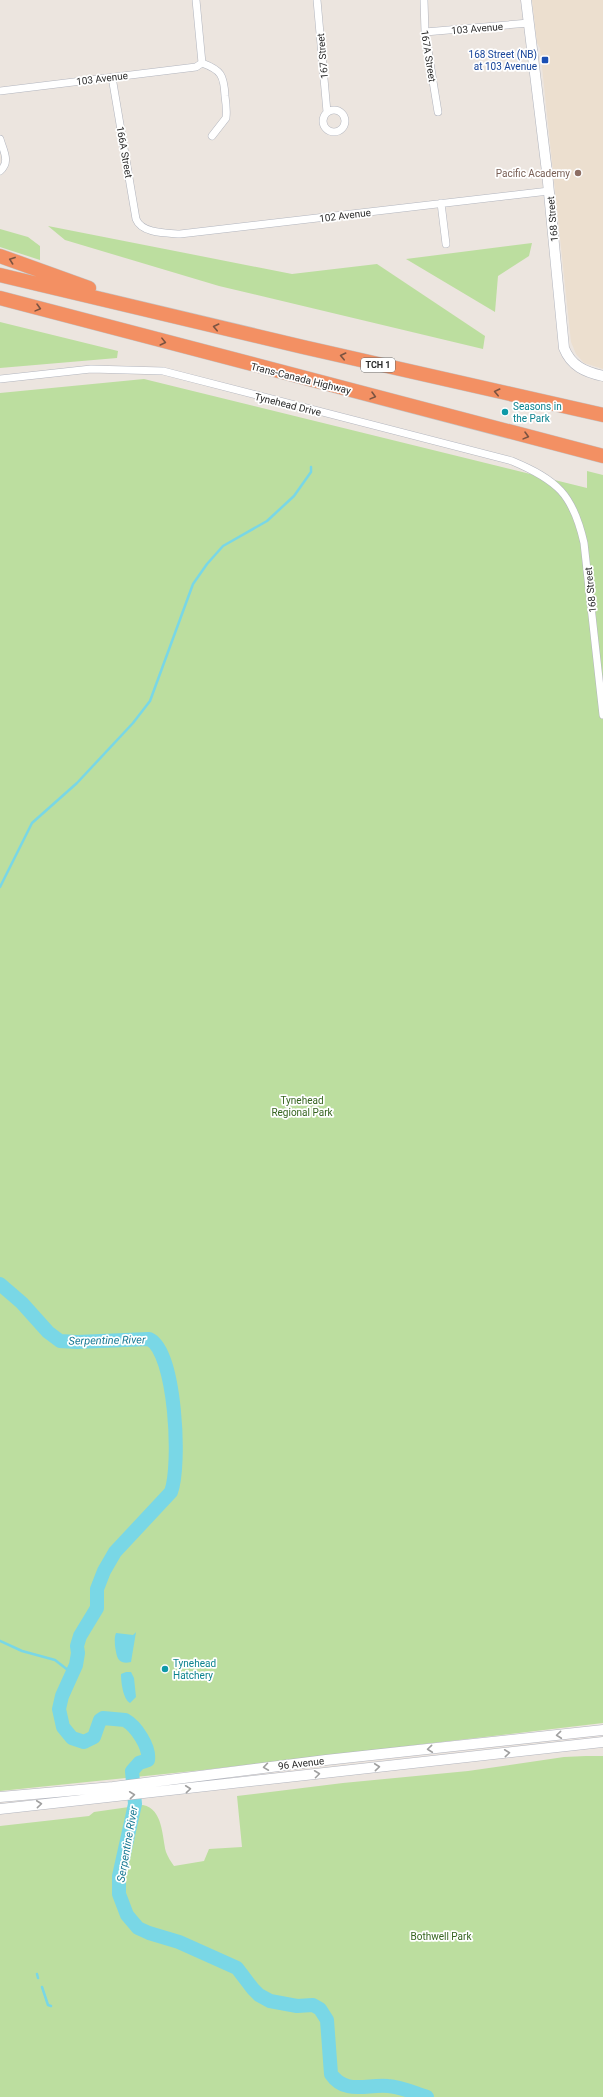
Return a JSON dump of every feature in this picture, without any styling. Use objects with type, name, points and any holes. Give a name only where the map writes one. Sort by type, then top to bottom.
[{"type":"highway","points":[[0,256],[154,312]]},
{"type":"highway","name":"TCH 1","points":[[0,275],[154,312],[603,415]]},
{"type":"highway","name":"Trans-Canada Highway","points":[[0,298],[603,456]]},
{"type":"main road","name":"168 Street","points":[[526,0],[549,191],[564,348],[573,363],[588,372],[603,376]]},
{"type":"main road","name":"96 Avenue","points":[[148,1788],[319,1761],[603,1730]]},
{"type":"main road","name":"96 Avenue","points":[[0,1808],[148,1788],[603,1742]]},
{"type":"main road","name":"96 Avenue","points":[[0,1797],[114,1792]]},
{"type":"street","points":[[196,0],[202,63],[218,71],[223,77],[224,84],[226,118],[212,136]]},
{"type":"street","name":"167 Street","points":[[317,0],[327,112]]},
{"type":"street","name":"167A Street","points":[[424,0],[425,32],[438,112]]},
{"type":"street","name":"103 Avenue","points":[[425,32],[529,23]]},
{"type":"street","name":"103 Avenue","points":[[0,91],[196,66],[202,63]]},
{"type":"street","name":"166A Street","points":[[112,77],[136,219],[141,226]]},
{"type":"street","points":[[0,139],[6,158],[6,164],[0,171]]},
{"type":"street","name":"102 Avenue","points":[[141,226],[158,232],[180,234],[549,191]]},
{"type":"street","points":[[441,203],[446,244]]},
{"type":"street","name":"Tynehead Drive","points":[[0,379],[91,369],[163,371],[512,461],[540,473],[555,483],[564,493]]},
{"type":"street","name":"168 Street","points":[[564,493],[580,525],[584,543],[603,715]]},
{"type":"shaded area","name":"Pacific Academy","points":[[532,0],[603,0],[603,369],[584,363],[576,354],[571,342],[540,48],[537,43]]},
{"type":"green space","points":[[48,226],[292,274],[377,264],[485,336],[483,349],[219,286],[65,240]]},
{"type":"green space","points":[[0,229],[28,237],[40,246],[40,260],[0,247]]},
{"type":"green space","points":[[532,243],[529,256],[498,276],[495,312],[406,259]]},
{"type":"green space","points":[[0,322],[118,351],[117,358],[0,368]]},
{"type":"green space","name":"Tynehead Regional Park","points":[[144,379],[587,488],[587,471],[603,475],[603,1723],[203,1770],[0,1791],[0,393]]},
{"type":"green space","name":"Bothwell Park","points":[[603,1756],[603,2097],[0,2097],[0,1826],[89,1816],[94,1812],[143,1805],[150,1808],[158,1817],[166,1852],[174,1866],[204,1861],[209,1849],[242,1847],[237,1796],[343,1783],[468,1771],[564,1757]]},
{"type":"water","points":[[136,1632],[131,1662],[126,1663],[120,1661],[117,1657],[115,1646],[116,1633],[133,1635]]},
{"type":"water","points":[[131,1672],[134,1678],[136,1697],[130,1703],[124,1694],[121,1681],[121,1674]]},
{"type":"waterway","points":[[0,887],[32,823],[77,783],[133,723],[150,701],[193,584],[207,564],[223,546],[267,521],[294,496],[311,472],[311,467]]},
{"type":"waterway","name":"Serpentine River","points":[[0,1284],[22,1303],[48,1332],[60,1341],[77,1342],[149,1339],[158,1348],[165,1364],[170,1386],[176,1435],[176,1459],[171,1492],[115,1552],[104,1571],[97,1589],[97,1608],[80,1636],[77,1646],[78,1653],[76,1665],[62,1696],[59,1709],[63,1727],[72,1738],[84,1742],[94,1737],[100,1720],[103,1718],[125,1720],[138,1732],[147,1749],[148,1760],[139,1763],[132,1771],[135,1804],[119,1876],[119,1894],[127,1915],[138,1928],[179,1942],[237,1968],[253,1989],[259,1995],[270,2001],[297,2006],[313,2005],[320,2009],[327,2020],[331,2074],[343,2084],[357,2087],[393,2087],[427,2097]]},
{"type":"waterway","points":[[0,1641],[22,1651],[55,1660],[73,1674]]},
{"type":"waterway","points":[[37,1974],[38,1978]]},
{"type":"waterway","points":[[42,1987],[48,2005],[51,2006]]},
{"type":"place","name":"168 Street (NB) at 103 Avenue","points":[[545,60]]},
{"type":"place","name":"Pacific Academy","points":[[578,173]]},
{"type":"place","name":"Seasons in the Park","points":[[505,412]]},
{"type":"place","name":"Tynehead Hatchery","points":[[165,1669]]}]
